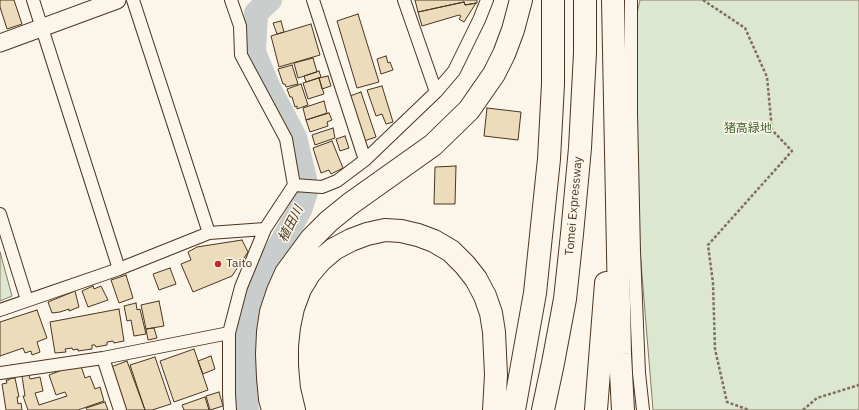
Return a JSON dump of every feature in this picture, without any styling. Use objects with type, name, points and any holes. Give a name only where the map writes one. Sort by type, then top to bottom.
[{"type":"highway","points":[[273,410],[270,399],[266,354],[268,332],[271,312],[286,273],[311,239],[329,221],[350,204],[433,145],[469,110],[494,74],[504,54],[513,30],[521,0]]},
{"type":"highway","points":[[514,410],[535,294],[549,159],[553,84],[553,0]]},
{"type":"highway","name":"Tomei Expressway","points":[[543,410],[565,299],[572,234],[580,148],[585,53],[585,0]]},
{"type":"highway","points":[[613,0],[622,410]]},
{"type":"highway","points":[[596,410],[616,164]]},
{"type":"highway","points":[[294,410],[289,389],[287,346],[293,308],[300,289],[309,274],[321,260],[334,249],[351,240],[385,230],[418,234],[434,241],[451,251],[476,279],[485,296],[491,313],[494,332],[496,375],[494,410]]},
{"type":"street","points":[[33,0],[119,269]]},
{"type":"street","points":[[0,43],[117,0]]},
{"type":"street","points":[[133,0],[209,233]]},
{"type":"street","points":[[230,410],[229,333],[242,287],[265,229],[297,185],[286,138],[241,55],[240,26],[231,0]]},
{"type":"street","points":[[313,0],[365,160]]},
{"type":"street","points":[[404,0],[436,92]]},
{"type":"street","points":[[297,185],[322,187],[337,181],[365,160],[436,92],[454,71],[487,0]]},
{"type":"street","points":[[631,0],[631,113],[634,252],[639,373],[643,410]]},
{"type":"street","points":[[0,214],[27,300]]},
{"type":"street","points":[[0,310],[119,269],[209,233],[265,229]]},
{"type":"street","points":[[0,373],[102,358],[229,333]]},
{"type":"street","points":[[102,358],[120,410]]},
{"type":"path","points":[[703,0],[744,28],[766,77],[772,130],[792,151],[708,245],[713,283],[715,349],[727,402],[750,410]]},
{"type":"path","points":[[803,410],[817,398],[859,385]]},
{"type":"green space","name":"猪高緑地","points":[[640,0],[859,0],[859,410],[653,410],[639,238],[635,22]]},
{"type":"green space","points":[[0,252],[12,296],[0,301]]},
{"type":"building","points":[[0,0],[14,0],[22,24],[7,29],[0,7]]},
{"type":"building","points":[[415,0],[477,0],[477,3],[465,5],[464,2],[418,12]]},
{"type":"building","points":[[464,2],[465,5],[476,3],[464,22],[459,19],[461,16],[459,15],[422,26],[418,12]]},
{"type":"building","points":[[358,14],[379,82],[357,88],[337,21]]},
{"type":"building","points":[[281,21],[284,32],[277,34],[273,23]]},
{"type":"building","points":[[311,24],[320,55],[279,67],[271,36]]},
{"type":"building","points":[[386,56],[388,63],[390,62],[393,70],[381,74],[377,59]]},
{"type":"building","points":[[313,58],[317,72],[298,78],[294,63]]},
{"type":"building","points":[[292,65],[298,84],[286,87],[285,84],[283,84],[278,69]]},
{"type":"building","points":[[319,71],[321,77],[306,82],[304,76]]},
{"type":"building","points":[[328,76],[331,86],[322,89],[319,78]]},
{"type":"building","points":[[319,78],[324,94],[308,99],[303,83]]},
{"type":"building","points":[[301,84],[308,105],[297,109],[297,106],[295,107],[292,97],[290,97],[287,89]]},
{"type":"building","points":[[382,86],[393,122],[386,124],[382,114],[376,116],[367,90]]},
{"type":"building","points":[[361,92],[376,137],[364,141],[350,96]]},
{"type":"building","points":[[324,101],[327,113],[306,120],[303,108]]},
{"type":"building","points":[[487,108],[521,112],[518,140],[484,136]]},
{"type":"building","points":[[329,113],[332,120],[327,122],[328,126],[310,132],[306,120]]},
{"type":"building","points":[[333,128],[335,138],[315,145],[312,135]]},
{"type":"building","points":[[345,136],[349,148],[340,151],[336,139]]},
{"type":"building","points":[[332,141],[343,168],[331,174],[329,170],[321,173],[313,148]]},
{"type":"building","points":[[456,166],[455,204],[434,204],[435,167]]},
{"type":"building","points":[[242,240],[248,252],[232,276],[193,292],[181,264],[191,260],[188,252],[197,247]]},
{"type":"building","points":[[170,268],[176,284],[159,290],[153,274]]},
{"type":"building","points":[[126,275],[133,298],[119,303],[111,280]]},
{"type":"building","points":[[93,286],[94,289],[101,286],[108,300],[88,307],[82,291]]},
{"type":"building","points":[[75,291],[79,307],[69,311],[69,309],[52,313],[48,302]]},
{"type":"building","points":[[159,301],[164,326],[146,329],[141,305]]},
{"type":"building","points":[[136,303],[137,310],[140,309],[146,334],[134,336],[131,320],[127,321],[124,306]]},
{"type":"building","points":[[119,309],[124,341],[114,343],[113,341],[107,342],[107,345],[96,347],[95,345],[92,345],[92,349],[78,351],[78,349],[73,350],[72,348],[65,349],[66,352],[55,353],[50,322]]},
{"type":"building","points":[[37,310],[47,338],[37,342],[40,352],[32,355],[31,351],[25,353],[23,348],[0,356],[0,322]]},
{"type":"building","points":[[154,328],[157,338],[148,340],[146,329]]},
{"type":"building","points":[[194,349],[208,390],[174,402],[160,361]]},
{"type":"building","points":[[211,356],[215,369],[203,374],[198,361]]},
{"type":"building","points":[[155,357],[171,404],[152,410],[145,410],[130,365]]},
{"type":"building","points":[[127,361],[145,410],[126,410],[111,367]]},
{"type":"building","points":[[81,366],[85,378],[90,376],[95,389],[100,387],[104,401],[78,410],[28,410],[23,396],[25,396],[22,376],[29,375],[30,379],[40,377],[43,391],[35,393],[39,405],[67,396],[65,392],[56,395],[49,375],[70,367],[71,369]]},
{"type":"building","points":[[15,378],[19,397],[17,397],[18,404],[21,403],[22,410],[6,410],[2,384],[7,383],[6,380]]},
{"type":"building","points":[[219,392],[223,406],[210,410],[206,396]]},
{"type":"building","points":[[205,397],[209,410],[184,410],[182,405]]},
{"type":"building","points":[[105,402],[108,410],[87,410],[86,408]]},
{"type":"waterway","name":"植田川","points":[[247,410],[245,387],[246,337],[252,308],[264,273],[300,210],[306,192],[305,179],[295,137],[269,88],[254,52],[256,13],[270,0]]},
{"type":"place","name":"Taito","points":[[218,264]]}]
